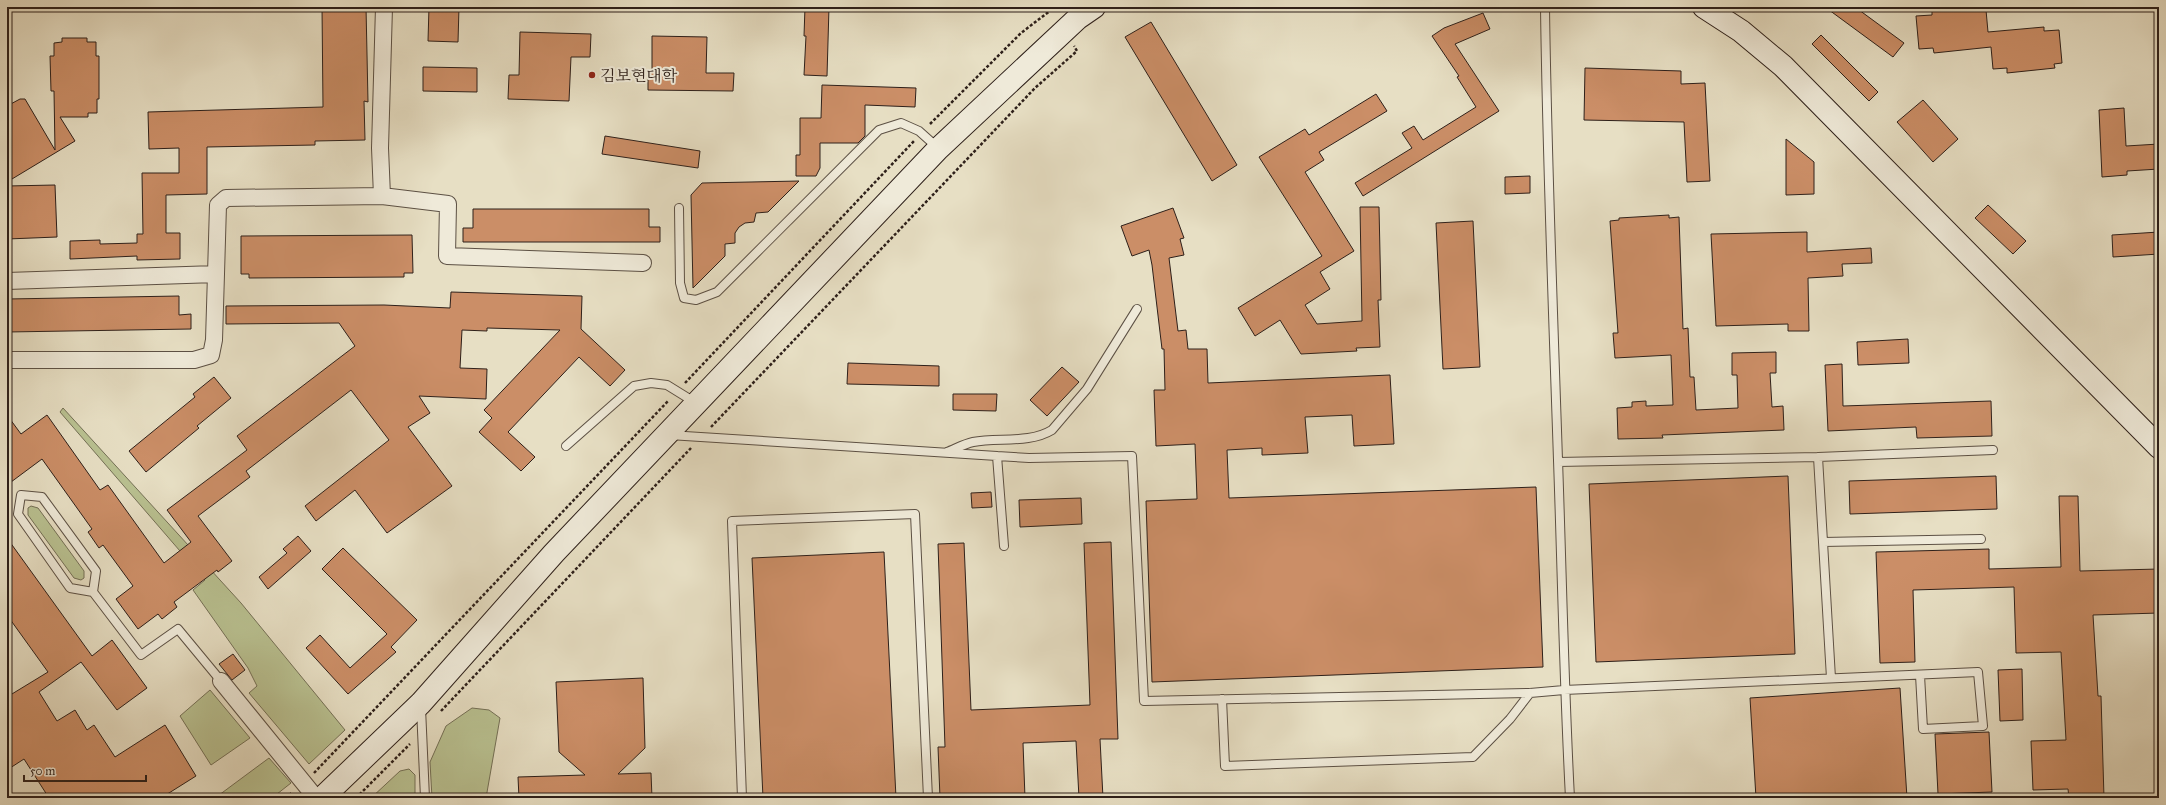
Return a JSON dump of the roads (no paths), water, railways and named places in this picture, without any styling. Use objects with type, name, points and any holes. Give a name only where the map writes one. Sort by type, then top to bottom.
[{"type":"main road","points":[[322,798],[421,703],[554,553],[938,149],[1078,18],[1094,7]]},
{"type":"main road","points":[[1704,7],[1741,31],[1783,66],[2159,447]]},
{"type":"street","points":[[382,196],[380,148],[384,7]]},
{"type":"street","points":[[7,360],[194,360],[211,355],[214,340],[218,205],[226,198],[382,196],[448,204],[447,256],[643,263]]},
{"type":"street","points":[[7,281],[216,274]]},
{"type":"street","points":[[221,681],[316,798]]},
{"type":"lane","points":[[1545,7],[1547,174],[1558,462],[1564,690],[1570,798]]},
{"type":"lane","points":[[679,208],[680,283],[684,298],[696,300],[717,292],[879,130],[901,123],[918,131],[938,149]]},
{"type":"lane","points":[[944,453],[972,442],[1029,438],[1052,430],[1087,389],[1137,309]]},
{"type":"lane","points":[[566,446],[634,386],[651,382],[668,385],[697,403]]},
{"type":"lane","points":[[666,435],[1029,458],[1132,456],[1144,701],[1530,693],[1564,690],[1978,672],[1983,726],[1923,729],[1920,675]]},
{"type":"lane","points":[[1558,462],[1818,457],[1993,450]]},
{"type":"lane","points":[[997,456],[1004,546]]},
{"type":"lane","points":[[1818,457],[1831,678]]},
{"type":"lane","points":[[93,592],[96,571],[42,497],[21,495],[18,514],[70,588],[93,592],[142,655],[178,629],[221,681]]},
{"type":"lane","points":[[742,798],[732,521],[915,514],[928,798]]},
{"type":"lane","points":[[1823,542],[1981,539]]},
{"type":"lane","points":[[1222,699],[1225,766],[1474,757],[1510,719],[1530,693]]},
{"type":"lane","points":[[421,703],[425,798]]},
{"type":"place","name":"김보현대학","points":[[592,75]]}]
